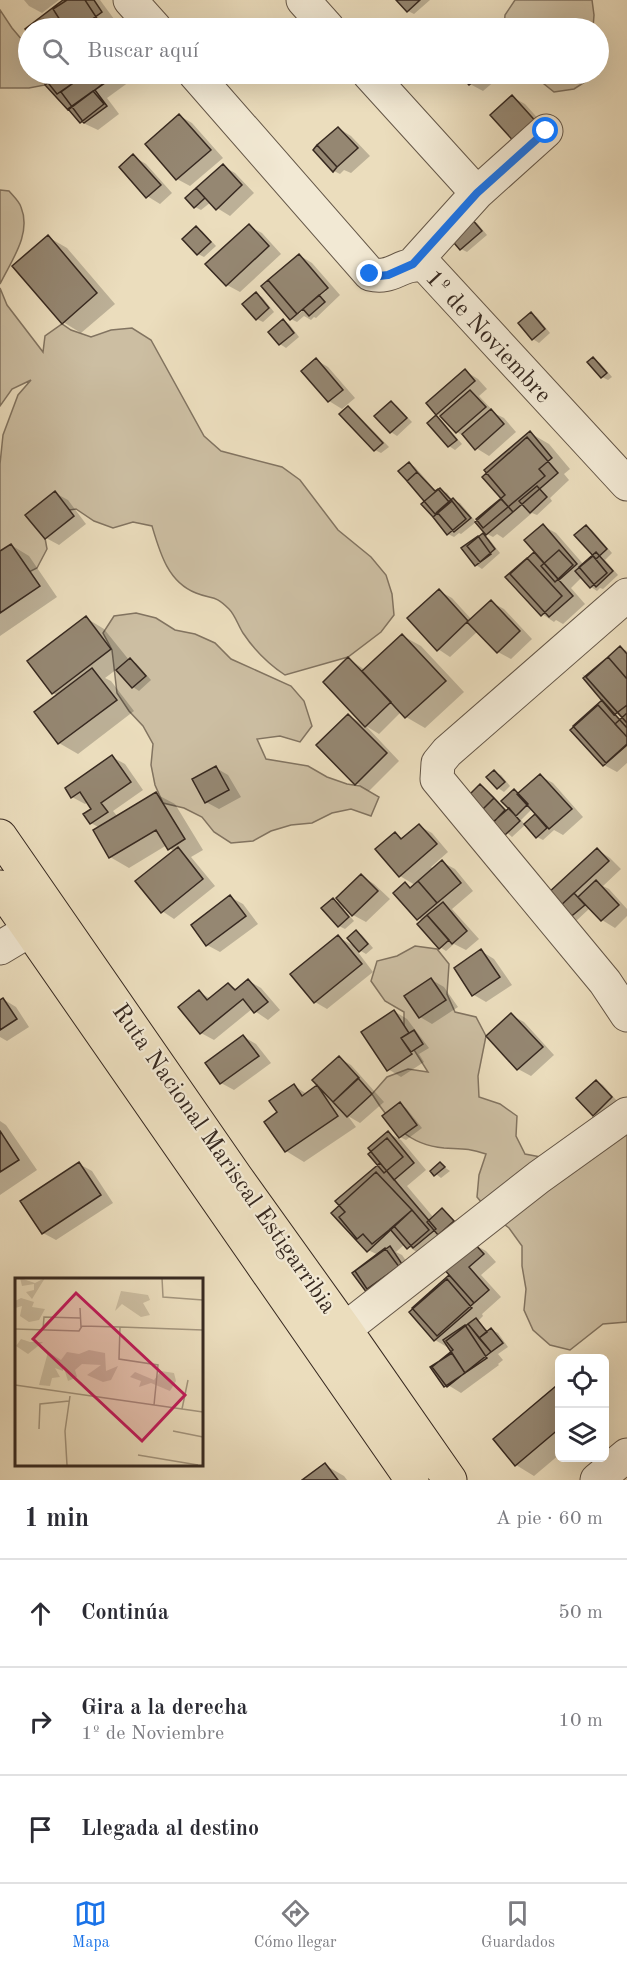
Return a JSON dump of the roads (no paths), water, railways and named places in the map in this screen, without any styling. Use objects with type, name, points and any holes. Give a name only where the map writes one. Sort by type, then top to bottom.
[{"type":"highway","name":"Ruta Nacional Mariscal Estigarribia","points":[[0,836],[236,1177],[450,1480]]},
{"type":"highway","name":"Ruta Nacional Mariscal Estigarribia","points":[[0,887],[412,1480]]},
{"type":"street","points":[[303,0],[319,18]]},
{"type":"street","points":[[134,1],[147,18]]},
{"type":"street","name":"1º de Noviembre","points":[[204,84],[370,274],[388,275],[413,264],[425,265],[627,484]]},
{"type":"street","points":[[378,84],[477,193]]},
{"type":"street","points":[[413,264],[477,193],[546,131]]},
{"type":"street","points":[[627,595],[447,752],[438,763],[437,778],[605,982],[627,1015]]},
{"type":"street","points":[[0,948],[30,930]]},
{"type":"street","points":[[345,1329],[539,1177],[627,1114]]},
{"type":"street","points":[[597,1480],[627,1455]]}]
